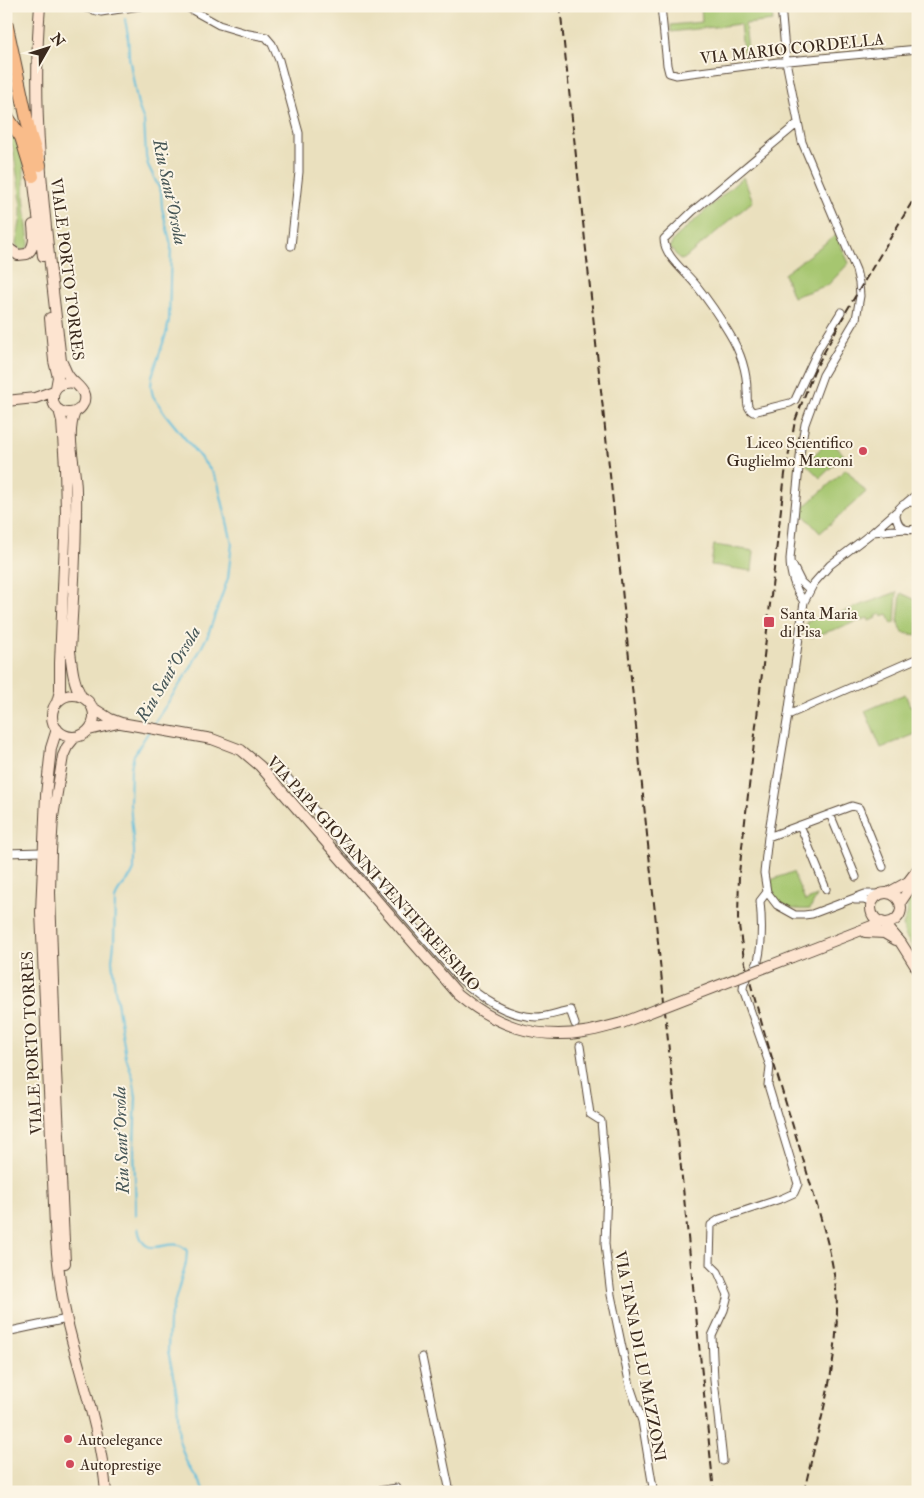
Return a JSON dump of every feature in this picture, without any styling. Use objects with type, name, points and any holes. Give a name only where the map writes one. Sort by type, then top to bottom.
[{"type":"highway","points":[[6,22],[30,134],[35,175]]},
{"type":"highway","points":[[6,115],[21,137],[35,175]]},
{"type":"main road","name":"VIALE PORTO TORRES","points":[[40,6],[35,175],[54,361],[58,377],[55,389]]},
{"type":"main road","name":"VIALE PORTO TORRES","points":[[35,175],[62,361],[68,376],[75,383]]},
{"type":"main road","points":[[8,248],[18,255],[27,254],[31,251],[34,243],[30,200],[35,175]]},
{"type":"main road","points":[[6,401],[35,398],[55,389],[61,383],[68,382],[75,383],[83,392],[83,404],[75,412],[71,420],[76,490],[70,651],[73,674],[81,696]]},
{"type":"main road","points":[[55,389],[56,406],[62,421],[66,514],[60,691],[52,715],[57,729],[68,736],[83,735],[89,730],[94,716],[93,708],[88,701],[81,696],[73,694],[64,696],[57,702]]},
{"type":"main road","points":[[35,398],[56,406],[64,413],[75,412]]},
{"type":"main road","name":"VIA PAPA GIOVANNI VENTITREESIMO","points":[[93,708],[110,719],[121,723]]},
{"type":"main road","name":"VIA PAPA GIOVANNI VENTITREESIMO","points":[[89,730],[108,724],[121,723],[145,726],[212,739],[240,750],[260,766],[458,994],[473,1007],[523,1031],[553,1034],[584,1032],[622,1023],[883,922]]},
{"type":"main road","name":"VIALE PORTO TORRES","points":[[57,729],[51,748],[48,769],[42,852],[41,922],[55,1229],[59,1272],[67,1319],[101,1444],[106,1492]]},
{"type":"main road","name":"VIALE PORTO TORRES","points":[[75,737],[63,756],[53,818],[50,893],[61,1201],[66,1281],[77,1356]]},
{"type":"main road","points":[[857,932],[868,919],[874,899],[917,877]]},
{"type":"main road","points":[[900,943],[896,919],[900,911],[900,903],[917,877]]},
{"type":"main road","points":[[884,893],[895,896],[900,903]]},
{"type":"main road","points":[[871,907],[873,916],[883,922],[918,970]]},
{"type":"main road","points":[[883,922],[888,923],[896,919]]},
{"type":"main road","points":[[857,932],[875,931],[884,933],[900,943]]},
{"type":"street","points":[[78,6],[101,12],[140,6]]},
{"type":"street","points":[[184,6],[219,25],[266,37],[272,44],[279,60],[299,133],[300,172],[291,246]]},
{"type":"street","name":"VIA MARIO CORDELLA","points":[[661,6],[667,65],[669,73],[676,75],[786,61],[918,48]]},
{"type":"street","points":[[781,6],[786,61],[802,142],[856,270],[860,296],[856,319],[823,375],[806,424],[801,447],[790,559],[791,575],[804,602]]},
{"type":"street","points":[[798,123],[693,212],[664,239],[664,245],[715,311],[737,347],[745,367],[748,407],[753,412],[790,403],[795,400],[819,348],[840,312]]},
{"type":"street","points":[[884,893],[868,893],[804,916],[796,915],[782,909],[772,900],[767,892],[764,873],[804,602],[810,590],[830,565],[873,532],[897,511],[901,505],[918,493]]},
{"type":"street","points":[[907,502],[918,504]]},
{"type":"street","points":[[897,511],[896,519],[901,527],[913,530]]},
{"type":"street","points":[[873,532],[913,530]]},
{"type":"street","points":[[790,559],[801,582],[810,590]]},
{"type":"street","points":[[788,715],[918,658]]},
{"type":"street","points":[[283,772],[351,854],[460,979],[479,996],[500,1008],[520,1015],[537,1017],[570,1010],[575,1024]]},
{"type":"street","points":[[768,837],[852,806],[858,808],[882,868]]},
{"type":"street","points":[[830,814],[856,877]]},
{"type":"street","points":[[800,825],[826,889]]},
{"type":"street","points":[[6,853],[42,852]]},
{"type":"street","points":[[340,858],[351,854]]},
{"type":"street","points":[[723,1460],[714,1380],[712,1336],[724,1310],[728,1295],[718,1272],[710,1264],[711,1226],[720,1219],[794,1193],[798,1184],[768,1085],[770,1066],[743,989],[743,983],[758,962],[762,929],[760,901],[767,892]]},
{"type":"street","points":[[850,900],[864,900],[871,907]]},
{"type":"street","name":"VIA TANA DI LU MAZZONI","points":[[580,1046],[590,1114],[601,1122],[607,1189],[605,1244],[611,1295],[630,1386],[642,1421],[653,1488],[644,1492]]},
{"type":"street","points":[[6,1332],[67,1319]]},
{"type":"street","points":[[422,1357],[450,1492]]},
{"type":"street","points":[[371,1492],[397,1488],[397,1492]]},
{"type":"green space","points":[[701,6],[771,6],[773,21],[745,24],[749,59],[744,58],[740,24],[671,32],[671,25],[702,22]]},
{"type":"green space","points":[[6,120],[24,159],[24,196],[29,244],[25,250],[20,250],[16,244],[21,217],[21,201],[13,147],[6,139]]},
{"type":"green space","points":[[743,177],[753,201],[684,259],[680,260],[670,247],[674,239]]},
{"type":"green space","points":[[836,235],[849,263],[828,285],[793,297],[784,274]]},
{"type":"green space","points":[[830,440],[844,455],[820,478],[805,463]]},
{"type":"green space","points":[[846,469],[866,492],[820,533],[800,511]]},
{"type":"green space","points":[[714,545],[754,551],[752,571],[711,565]]},
{"type":"green space","points":[[897,592],[895,623],[892,624],[888,614],[882,616],[881,614],[869,621],[868,618],[812,637],[805,636],[807,621],[826,615],[828,617]]},
{"type":"green space","points":[[901,593],[918,601],[918,635],[903,633],[898,621]]},
{"type":"green space","points":[[905,694],[910,706],[918,703],[918,733],[881,748],[865,711]]},
{"type":"green space","points":[[793,872],[805,901],[817,896],[810,909],[795,909],[783,905],[770,889],[768,881]]},
{"type":"green space","points":[[916,892],[918,895],[918,956],[905,935],[903,925],[907,915],[908,902]]},
{"type":"waterway","name":"Riu Sant'Orsola","points":[[125,19],[129,57],[138,105],[144,121],[146,156],[148,165],[161,192],[162,208],[171,245],[169,321],[152,376],[151,387],[153,396],[166,415],[212,472],[218,483],[232,543],[228,578],[208,635],[190,669],[153,725]]},
{"type":"waterway","name":"Riu Sant'Orsola","points":[[136,1215],[134,1145],[136,1097],[133,1078],[126,1057],[112,960],[115,899],[119,890],[134,870],[130,803],[131,767],[134,755],[149,731]]},
{"type":"waterway","name":"Riu Sant'Orsola","points":[[138,1228],[141,1239],[146,1245],[152,1247],[174,1244],[181,1246],[187,1251],[186,1263],[169,1321],[168,1351],[177,1394],[179,1440],[186,1461],[205,1492]]},
{"type":"railway","points":[[560,6],[618,550],[714,1492]]},
{"type":"railway","points":[[804,1492],[834,1356],[837,1310],[836,1292],[831,1256],[822,1221],[744,959],[738,919],[739,873],[785,474],[795,421],[814,371],[847,310],[918,192]]},
{"type":"place","name":"Liceo Scientifico Guglielmo Marconi","points":[[863,451]]},
{"type":"place","name":"Santa Maria di Pisa","points":[[769,622]]},
{"type":"place","name":"Autoelegance","points":[[68,1439]]},
{"type":"place","name":"Autoprestige","points":[[70,1464]]}]
